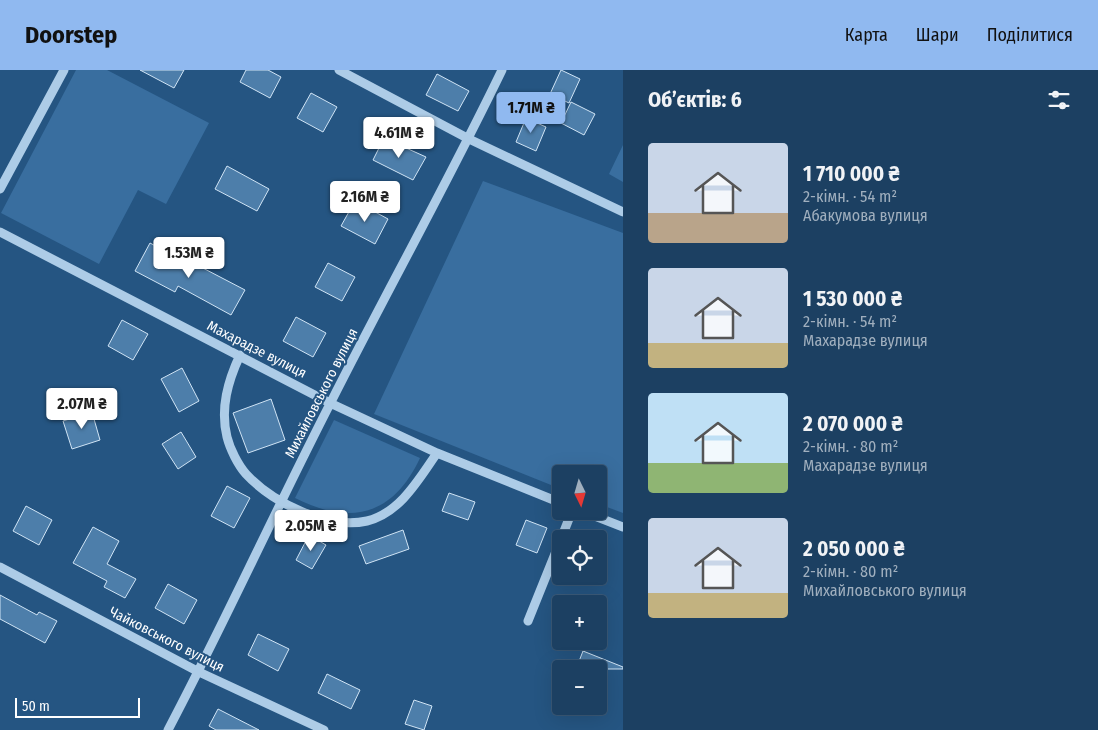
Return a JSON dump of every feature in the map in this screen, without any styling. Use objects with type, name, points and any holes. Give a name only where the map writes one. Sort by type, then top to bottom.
[{"type":"street","points":[[0,189],[64,70]]},
{"type":"street","points":[[339,70],[469,139],[623,212]]},
{"type":"street","name":"Михайловського вулиця","points":[[168,730],[199,672],[330,402],[469,139],[502,70]]},
{"type":"street","name":"Махарадзе вулиця","points":[[0,232],[330,402],[437,453],[552,499]]},
{"type":"street","points":[[240,355],[226,393],[227,437],[245,473],[259,486],[304,513],[346,522],[368,520],[385,512],[404,499],[437,453]]},
{"type":"street","points":[[605,520],[623,527]]},
{"type":"street","points":[[528,621],[552,561]]},
{"type":"street","name":"Чайковського вулиця","points":[[0,567],[199,672],[324,730]]},
{"type":"shaded area","points":[[76,70],[107,70],[209,123],[166,204],[138,190],[99,264],[1,213]]},
{"type":"shaded area","points":[[623,145],[623,182],[609,174]]},
{"type":"shaded area","points":[[483,181],[623,233],[623,513],[608,507],[608,465],[552,465],[552,485],[374,414]]},
{"type":"shaded area","points":[[334,420],[420,458],[409,478],[397,493],[383,504],[368,510],[352,513],[334,512],[315,507],[295,498]]},
{"type":"building","points":[[140,70],[184,70],[174,88]]},
{"type":"building","points":[[246,70],[268,70],[281,77],[270,98],[240,82]]},
{"type":"building","points":[[561,70],[580,79],[569,103],[550,94]]},
{"type":"building","points":[[437,74],[469,91],[458,111],[426,95]]},
{"type":"building","points":[[311,93],[337,107],[323,132],[297,118]]},
{"type":"building","points":[[571,102],[595,114],[584,135],[561,123]]},
{"type":"building","points":[[526,118],[546,127],[536,151],[516,142]]},
{"type":"building","points":[[384,138],[426,157],[413,180],[373,160]]},
{"type":"building","points":[[227,166],[269,189],[257,211],[215,189]]},
{"type":"building","points":[[355,201],[388,219],[375,244],[341,226]]},
{"type":"building","points":[[150,243],[197,268],[199,266],[245,290],[231,315],[178,286],[175,292],[135,271]]},
{"type":"building","points":[[328,263],[355,277],[342,301],[315,287]]},
{"type":"building","points":[[296,317],[326,333],[313,357],[283,341]]},
{"type":"building","points":[[122,320],[148,334],[133,360],[108,346]]},
{"type":"building","points":[[182,368],[199,401],[179,412],[161,379]]},
{"type":"building","points":[[271,399],[285,440],[248,453],[233,413]]},
{"type":"building","points":[[92,412],[100,440],[72,449],[63,421]]},
{"type":"building","points":[[181,432],[196,457],[178,469],[162,444]]},
{"type":"building","points":[[227,486],[250,498],[234,528],[211,516]]},
{"type":"building","points":[[449,493],[475,502],[468,520],[442,511]]},
{"type":"building","points":[[26,506],[52,520],[39,545],[13,531]]},
{"type":"building","points":[[526,520],[547,528],[537,553],[516,545]]},
{"type":"building","points":[[93,527],[119,541],[107,564],[136,579],[125,598],[104,587],[107,581],[73,563]]},
{"type":"building","points":[[403,530],[409,549],[366,564],[359,546]]},
{"type":"building","points":[[309,535],[326,545],[312,569],[296,560]]},
{"type":"building","points":[[168,584],[197,600],[184,624],[155,608]]},
{"type":"building","points":[[0,595],[37,615],[39,612],[57,621],[45,643],[0,619]]},
{"type":"building","points":[[258,634],[289,649],[278,671],[248,655]]},
{"type":"building","points":[[583,651],[606,660],[580,660]]},
{"type":"building","points":[[607,661],[623,667],[623,669],[607,669]]},
{"type":"building","points":[[327,674],[360,690],[351,709],[318,693]]},
{"type":"building","points":[[414,700],[432,706],[424,730],[405,724]]},
{"type":"building","points":[[218,709],[259,730],[216,730],[209,726]]}]
